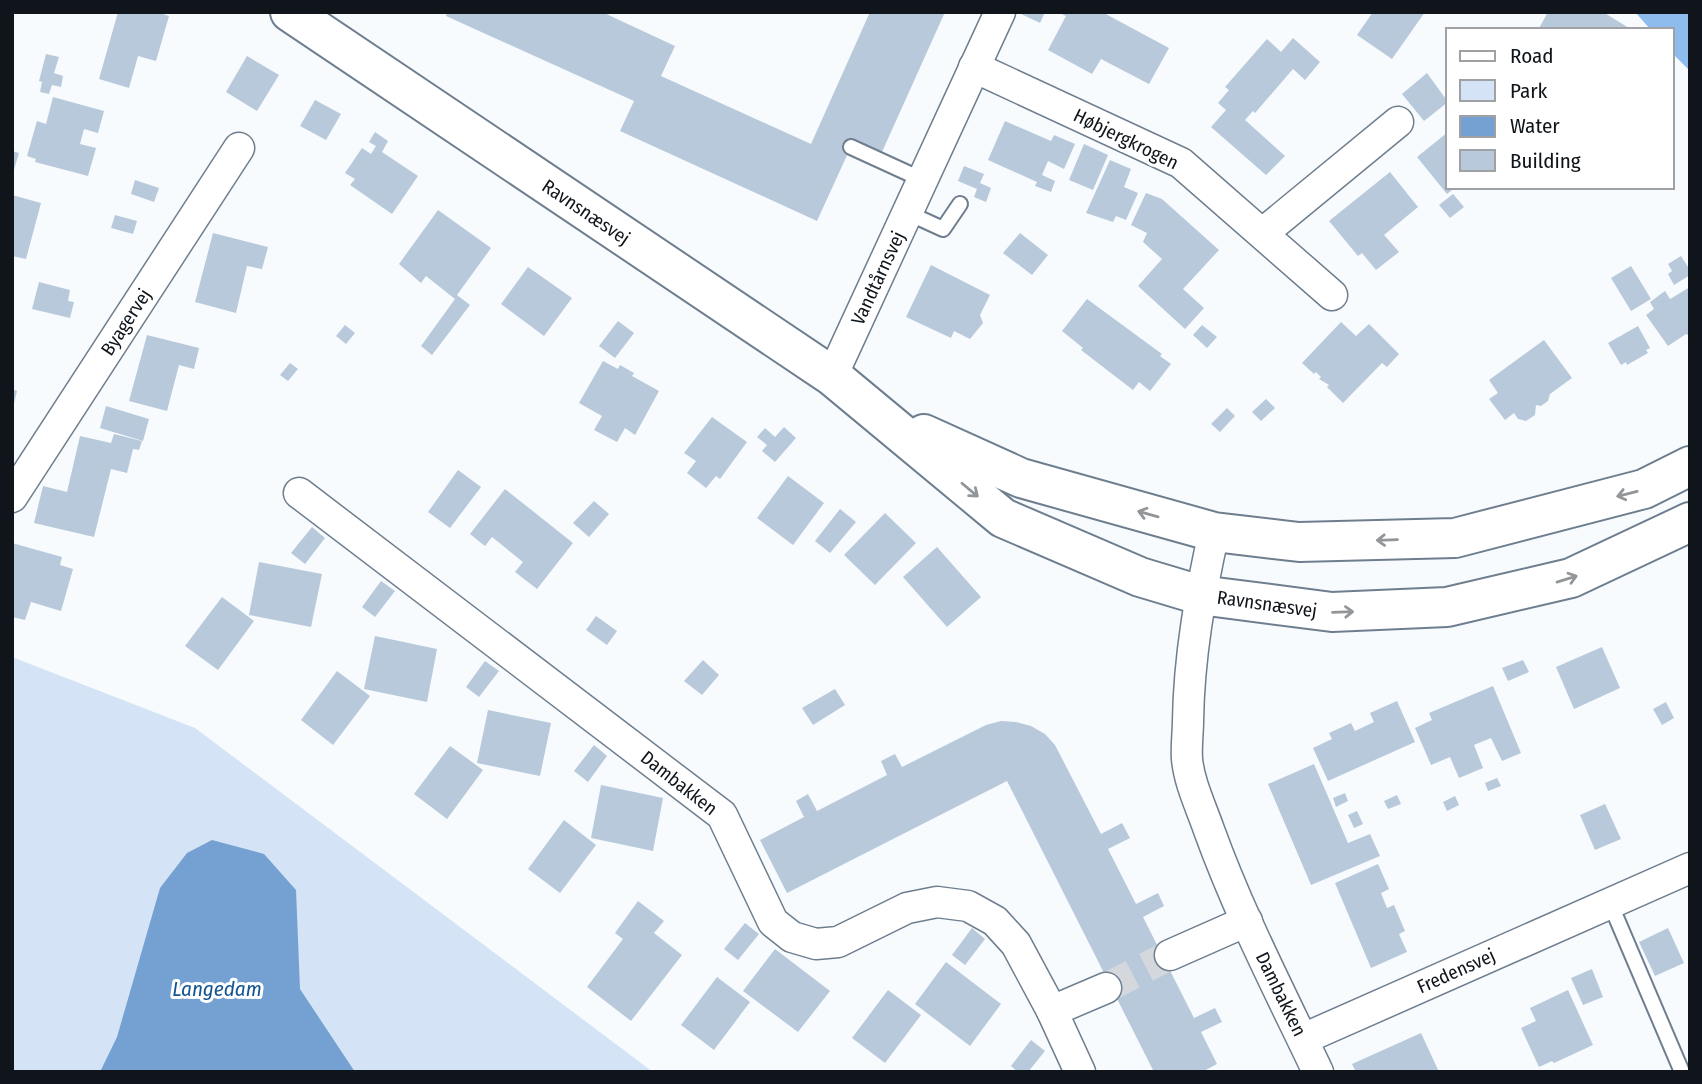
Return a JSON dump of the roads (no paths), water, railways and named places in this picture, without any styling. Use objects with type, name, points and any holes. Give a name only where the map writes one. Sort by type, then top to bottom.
[{"type":"main road","name":"Ravnsnæsvej","points":[[290,12],[832,376],[1003,518],[1140,577],[1200,595],[1332,612],[1447,607],[1571,578],[1690,522]]},
{"type":"main road","name":"Ravnsnæsvej","points":[[880,415],[1021,478],[1214,532],[1299,542],[1455,538],[1644,489],[1690,466]]},
{"type":"street","name":"Vandtårnsvej","points":[[832,376],[1000,12]]},
{"type":"street","name":"Høbjergkrogen","points":[[974,67],[1181,163],[1332,295]]},
{"type":"street","points":[[1263,233],[1398,122]]},
{"type":"street","name":"Byagervej","points":[[12,497],[239,148]]},
{"type":"street","name":"Dambakken","points":[[299,494],[722,815],[773,922],[792,937],[816,944],[838,942],[907,908],[937,902],[968,906],[995,921],[1016,944],[1052,1011],[1080,1072]]},
{"type":"street","name":"Dambakken","points":[[1214,532],[1200,595],[1188,690],[1187,760],[1218,855],[1303,1039],[1314,1070]]},
{"type":"street","name":"Fredensvej","points":[[1303,1039],[1690,868]]},
{"type":"street","points":[[1170,955],[1247,921]]},
{"type":"street","points":[[1052,1011],[1106,988]]},
{"type":"lane","points":[[851,147],[923,180]]},
{"type":"lane","points":[[908,213],[943,229],[960,204]]},
{"type":"lane","points":[[1610,903],[1682,1072]]},
{"type":"water","name":"Langedam","points":[[212,840],[264,854],[296,890],[300,989],[355,1072],[100,1072],[117,1037],[160,888],[187,853]]},
{"type":"tunnel","points":[[1106,988],[1170,955]]}]
